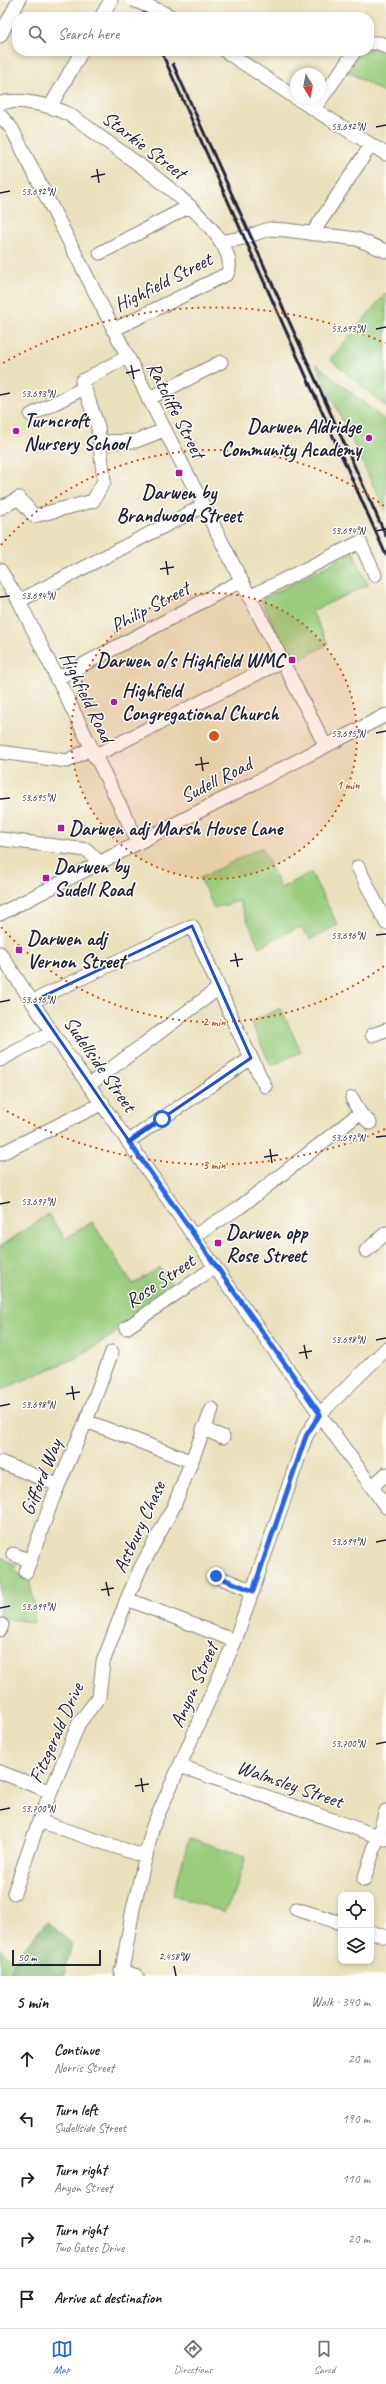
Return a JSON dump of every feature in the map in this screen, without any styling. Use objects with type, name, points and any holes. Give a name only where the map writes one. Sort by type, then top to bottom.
[{"type":"street","points":[[13,12],[19,0]]},
{"type":"street","points":[[104,12],[111,0]]},
{"type":"street","points":[[132,0],[162,12]]},
{"type":"street","points":[[0,36],[12,13]]},
{"type":"street","points":[[374,43],[380,43],[386,47]]},
{"type":"street","points":[[50,107],[79,56]]},
{"type":"street","points":[[233,56],[290,94]]},
{"type":"street","points":[[314,109],[351,56]]},
{"type":"street","name":"Starkie Street","points":[[0,103],[13,101],[50,107],[68,114],[160,180],[190,206],[214,232],[230,260],[230,268]]},
{"type":"street","points":[[306,104],[386,154]]},
{"type":"street","name":"Ratcliffe Street","points":[[0,115],[12,129],[325,745]]},
{"type":"street","points":[[312,234],[370,145]]},
{"type":"street","points":[[100,253],[190,206]]},
{"type":"street","points":[[220,242],[243,238],[269,229],[357,239],[386,252]]},
{"type":"street","name":"Highfield Street","points":[[113,330],[227,274],[230,268]]},
{"type":"street","points":[[0,508],[19,498],[34,516],[93,501],[104,481],[98,427],[82,381],[127,357]]},
{"type":"street","points":[[148,399],[221,362]]},
{"type":"street","points":[[31,415],[84,388]]},
{"type":"street","points":[[100,442],[136,441],[164,430]]},
{"type":"street","points":[[19,601],[203,506]]},
{"type":"street","points":[[249,597],[360,542],[375,575]]},
{"type":"street","name":"Highfield Road","points":[[0,570],[19,601],[92,752],[138,842]]},
{"type":"street","name":"Philip Street","points":[[56,679],[241,581]]},
{"type":"street","points":[[0,752],[67,761],[92,752],[282,661]]},
{"type":"street","name":"Sudell Road","points":[[0,914],[325,745],[384,719]]},
{"type":"street","points":[[0,838],[87,850],[100,863]]},
{"type":"street","points":[[358,867],[386,923]]},
{"type":"street","points":[[33,1001],[192,926],[265,1086]]},
{"type":"street","name":"Sudellside Street","points":[[0,953],[52,1032],[103,1103],[215,1267],[386,1507]]},
{"type":"street","points":[[89,1084],[219,988]]},
{"type":"street","points":[[372,1035],[386,1030]]},
{"type":"street","points":[[0,1060],[52,1032]]},
{"type":"street","points":[[129,1142],[251,1058]]},
{"type":"street","points":[[352,1098],[360,1113],[370,1123]]},
{"type":"street","points":[[0,1154],[103,1103]]},
{"type":"street","points":[[194,1236],[246,1202],[360,1113]]},
{"type":"street","points":[[366,1251],[386,1233]]},
{"type":"street","name":"Rose Street","points":[[126,1328],[215,1267]]},
{"type":"street","name":"Anyon Street","points":[[121,1974],[153,1826],[235,1641],[306,1436],[320,1414],[386,1349]]},
{"type":"street","name":"Gifford Way","points":[[13,1554],[28,1566],[58,1485],[86,1421],[112,1352]]},
{"type":"street","name":"Astbury Chase","points":[[212,1408],[190,1461],[174,1506],[140,1569],[127,1599],[235,1641]]},
{"type":"street","name":"Gifford Way","points":[[86,1421],[190,1461]]},
{"type":"street","points":[[203,1430],[223,1436]]},
{"type":"street","points":[[0,1462],[58,1485]]},
{"type":"street","points":[[372,1487],[386,1474]]},
{"type":"street","points":[[216,1576],[253,1591]]},
{"type":"street","name":"Fitzgerald Drive","points":[[14,1893],[39,1821],[79,1722],[99,1697],[103,1662],[127,1599]]},
{"type":"street","name":"Walmsley Street","points":[[180,1766],[382,1837]]},
{"type":"street","points":[[0,1772],[51,1792]]},
{"type":"street","points":[[364,1880],[382,1837],[386,1811]]},
{"type":"street","points":[[39,1821],[146,1857]]},
{"type":"street","points":[[296,1909],[338,1922]]},
{"type":"street","points":[[374,1933],[386,1937]]},
{"type":"street","points":[[121,1974],[137,1976]]},
{"type":"highlighted area","points":[[192,926],[251,1058],[129,1141],[33,1001]]},
{"type":"green space","points":[[374,44],[386,47],[386,94],[342,68],[355,56],[374,56]]},
{"type":"green space","points":[[386,293],[386,407],[330,359]]},
{"type":"green space","points":[[316,364],[386,421],[386,513]]},
{"type":"green space","points":[[353,552],[368,585],[312,611],[328,644],[292,664],[261,600]]},
{"type":"green space","points":[[262,847],[280,888],[311,873],[338,925],[311,939],[299,927],[259,947],[239,901],[214,908],[200,878]]},
{"type":"green space","points":[[281,1008],[301,1052],[271,1066],[251,1022]]},
{"type":"green space","points":[[48,1214],[65,1239],[92,1222],[133,1284],[160,1267],[178,1294],[76,1358],[0,1390],[0,1247]]},
{"type":"green space","points":[[0,1556],[15,1565],[16,1572],[29,1580],[34,1601],[34,1623],[0,1617]]},
{"type":"green space","points":[[189,1838],[246,1856],[234,1895],[224,1912],[173,1895]]},
{"type":"green space","points":[[47,1921],[72,1944],[64,1976],[11,1976],[13,1962]]},
{"type":"green space","points":[[0,1948],[13,1962],[11,1976],[0,1976]]},
{"type":"railway","points":[[139,0],[144,12]]},
{"type":"railway","points":[[163,56],[386,555]]},
{"type":"railway","points":[[173,64],[386,536]]},
{"type":"place","name":"Turncroft Nursery School","points":[[16,431]]},
{"type":"place","name":"Darwen Aldridge Community Academy","points":[[369,438]]},
{"type":"place","name":"Darwen by Brandwood Street","points":[[179,473]]},
{"type":"place","name":"Darwen o/s Highfield WMC","points":[[292,660]]},
{"type":"place","name":"Highfield Congregational Church","points":[[114,702]]},
{"type":"place","name":"Darwen adj Marsh House Lane","points":[[61,828]]},
{"type":"place","name":"Darwen by Sudell Road","points":[[46,878]]},
{"type":"place","name":"Darwen adj Vernon Street","points":[[19,950]]},
{"type":"place","name":"Darwen opp Rose Street","points":[[218,1243]]},
{"type":"route","points":[[162,1119],[129,1142],[215,1267],[320,1414],[306,1436],[253,1591],[216,1576]]}]
